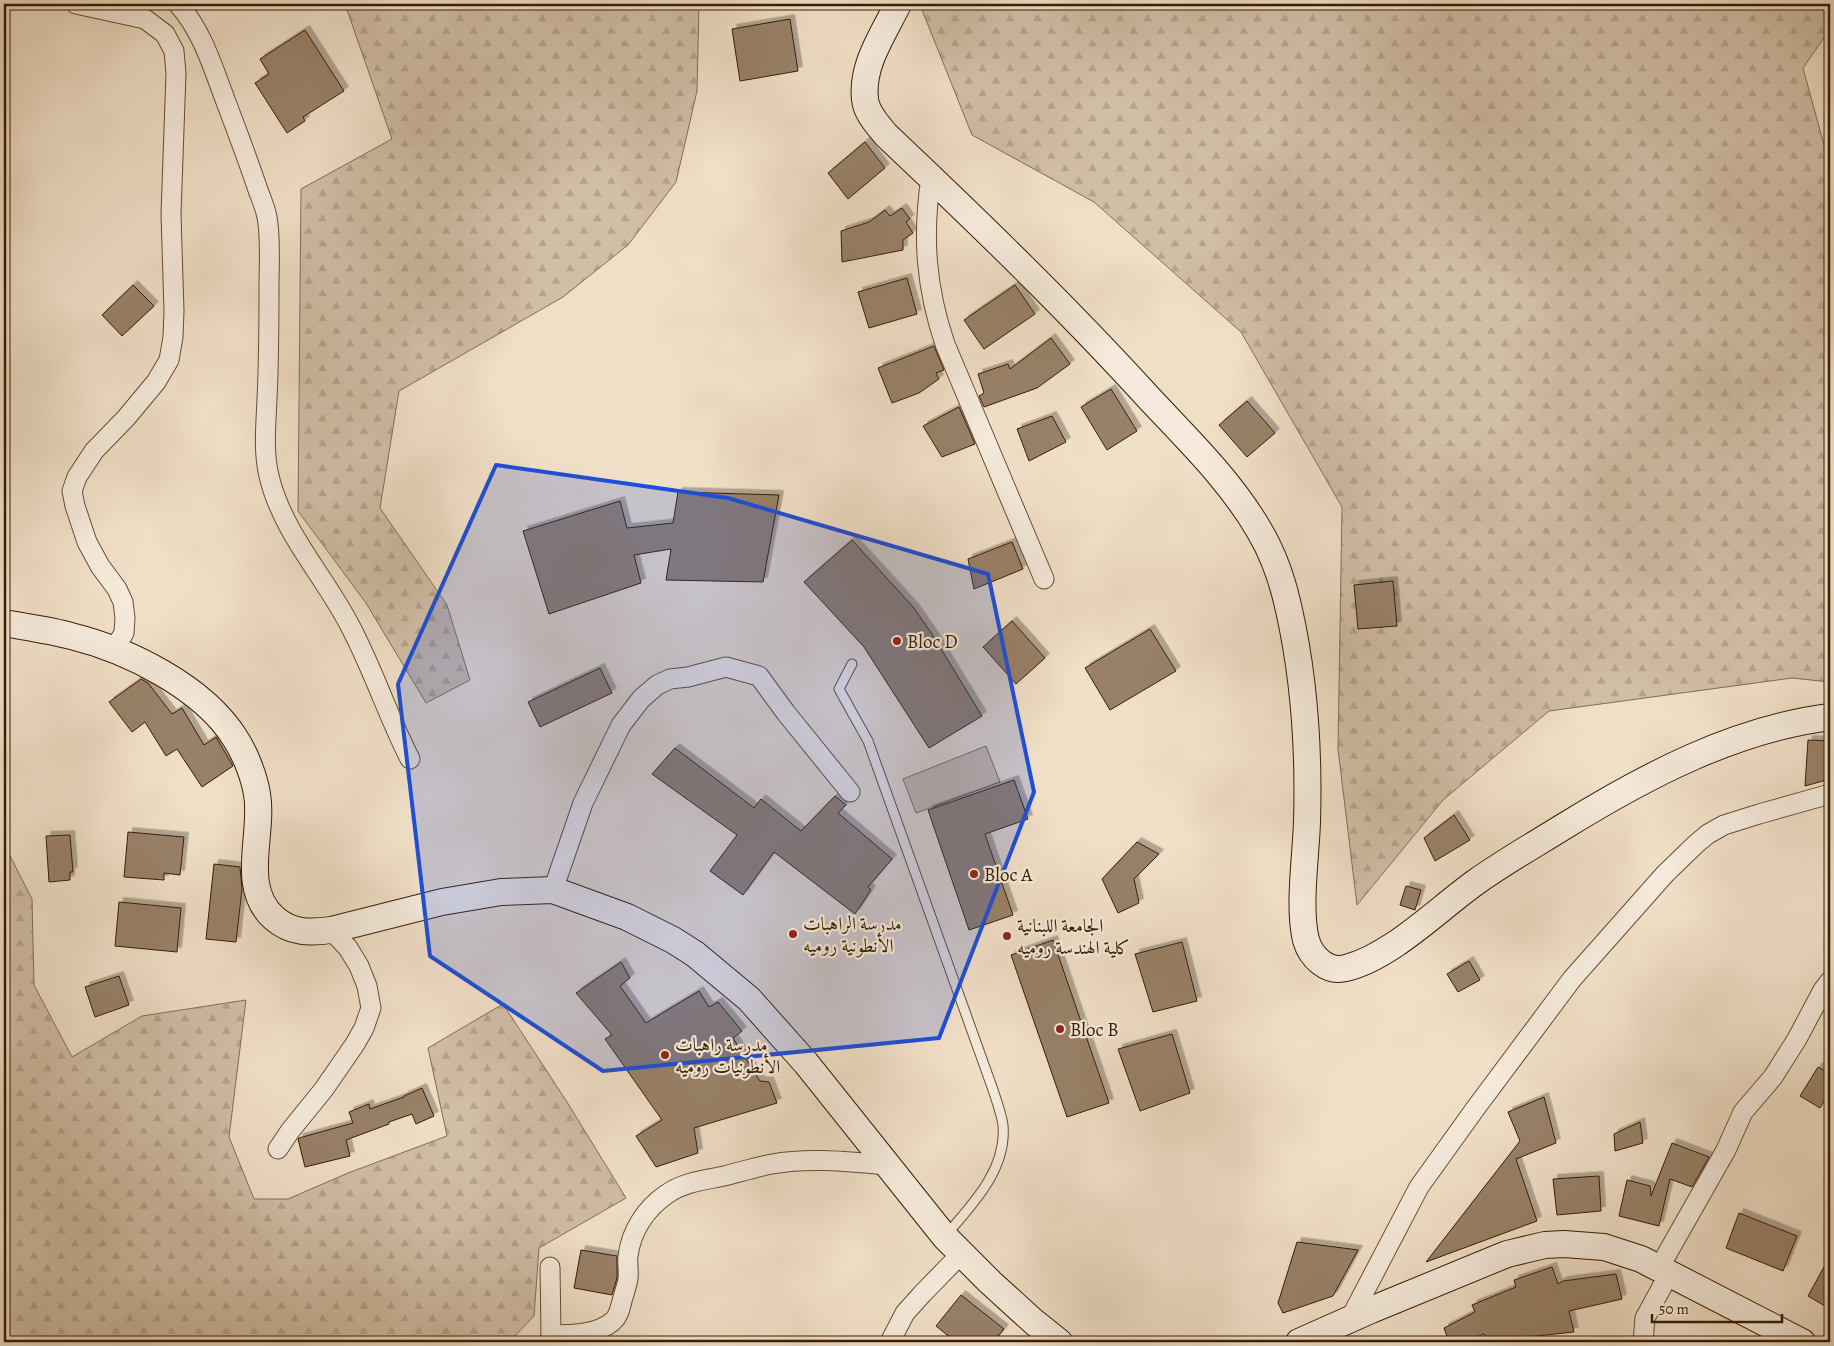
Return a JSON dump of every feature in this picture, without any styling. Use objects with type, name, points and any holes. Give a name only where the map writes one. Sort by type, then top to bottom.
[{"type":"street","points":[[76,4],[145,20],[165,34],[174,52],[176,73],[171,214],[174,311],[173,337],[169,360],[156,382],[126,418],[94,450],[77,477],[72,491],[87,542],[100,566],[117,589],[123,602],[124,633],[114,649]]},
{"type":"street","points":[[178,4],[201,38],[212,62],[267,217],[269,368],[266,450],[269,475],[276,500],[292,533],[332,594],[364,654],[392,723],[410,759]]},
{"type":"street","points":[[898,4],[870,60],[865,100],[873,119],[886,135],[1120,367],[1214,469],[1245,508],[1261,532],[1283,580],[1296,647],[1304,720],[1307,771],[1307,820],[1303,900],[1304,930],[1307,945],[1323,966],[1334,970],[1347,968],[1387,950],[1475,883],[1512,858],[1605,801],[1644,781],[1704,752],[1759,732],[1802,721],[1830,717]]},
{"type":"street","points":[[931,178],[926,210],[925,235],[926,254],[936,317],[945,344],[1044,579]]},
{"type":"street","points":[[4,623],[71,636],[114,649],[182,685],[216,713],[236,739],[257,795],[258,831],[255,883],[260,899],[268,912],[280,923],[296,931],[314,932],[331,930],[442,902],[501,892],[553,890],[627,917],[673,940],[695,954],[749,999],[783,1037],[953,1245],[1034,1322],[1059,1342]]},
{"type":"street","points":[[553,890],[583,803],[621,725],[641,699],[656,685],[670,679],[688,677],[726,666],[759,676],[850,792]]},
{"type":"street","points":[[1350,1319],[1419,1187],[1556,999],[1665,874],[1708,834],[1724,825],[1830,794]]},
{"type":"street","points":[[278,1149],[290,1130],[324,1089],[355,1044],[364,1028],[371,1008],[367,986],[359,966],[348,948],[331,930]]},
{"type":"street","points":[[1643,1342],[1645,1318],[1664,1271],[1744,1112],[1773,1077],[1830,981]]},
{"type":"street","points":[[550,1267],[551,1339],[605,1327],[614,1320],[620,1311],[628,1278],[628,1257],[631,1239],[638,1224],[667,1193],[690,1183],[772,1164],[806,1160],[889,1166]]},
{"type":"street","points":[[1299,1342],[1506,1254],[1545,1245],[1564,1244],[1604,1247],[1641,1259],[1802,1342]]},
{"type":"street","points":[[890,1342],[906,1313],[923,1293],[953,1245]]},
{"type":"lane","points":[[852,664],[839,689],[868,741],[992,1087],[1003,1125],[1000,1156],[993,1174],[972,1206],[953,1245]]},
{"type":"highlighted area","points":[[496,465],[728,498],[988,574],[1034,792],[939,1038],[603,1071],[430,956],[398,684]]},
{"type":"green space","points":[[345,4],[699,4],[697,91],[676,182],[628,245],[563,297],[399,391],[380,508],[447,605],[470,680],[426,703],[366,603],[298,511],[301,189],[392,139]]},
{"type":"green space","points":[[926,4],[1830,4],[1830,29],[1803,68],[1830,167],[1830,682],[1792,678],[1549,711],[1443,800],[1357,905],[1338,749],[1342,507],[1241,332],[1094,202],[972,135],[922,10]]},
{"type":"green space","points":[[986,746],[1000,782],[916,813],[903,779]]},
{"type":"green space","points":[[4,844],[32,899],[34,985],[72,1057],[142,1016],[246,1000],[229,1137],[254,1199],[288,1199],[348,1173],[447,1136],[428,1048],[503,1004],[567,1102],[626,1198],[539,1248],[534,1316],[509,1342],[4,1342]]},
{"type":"building","points":[[790,19],[798,71],[740,81],[732,29]]},
{"type":"building","points":[[305,30],[344,91],[303,117],[305,121],[287,133],[255,83],[269,74],[260,59]]},
{"type":"building","points":[[865,142],[885,168],[848,199],[828,173]]},
{"type":"building","points":[[902,208],[910,219],[906,222],[913,233],[903,240],[903,250],[842,262],[841,231],[869,222],[885,210],[890,216]]},
{"type":"building","points":[[907,278],[917,314],[869,328],[858,292]]},
{"type":"building","points":[[133,285],[154,306],[122,336],[102,315]]},
{"type":"building","points":[[1015,285],[1035,314],[984,349],[964,320]]},
{"type":"building","points":[[1051,338],[1070,364],[1037,388],[984,407],[979,396],[984,393],[978,374],[1008,364],[1010,369]]},
{"type":"building","points":[[934,346],[944,370],[936,373],[939,379],[919,393],[892,403],[878,368]]},
{"type":"building","points":[[1111,389],[1137,431],[1107,450],[1081,407]]},
{"type":"building","points":[[1247,401],[1275,433],[1247,457],[1219,425]]},
{"type":"building","points":[[959,407],[975,444],[942,457],[923,426]]},
{"type":"building","points":[[1052,416],[1066,442],[1029,461],[1017,429]]},
{"type":"building","points":[[678,492],[779,495],[763,582],[666,580],[671,549],[634,555],[641,583],[549,614],[523,531],[620,501],[627,528],[673,523]]},
{"type":"building","name":"Bloc D","points":[[852,540],[914,608],[982,716],[929,748],[864,647],[804,582]]},
{"type":"building","points":[[1012,542],[1023,569],[974,589],[968,559]]},
{"type":"building","points":[[1393,581],[1397,626],[1358,629],[1354,585]]},
{"type":"building","points":[[1012,621],[1045,658],[1016,684],[983,647]]},
{"type":"building","points":[[1150,629],[1176,671],[1110,710],[1085,668]]},
{"type":"building","points":[[600,668],[612,693],[540,727],[528,702]]},
{"type":"building","points":[[141,679],[148,683],[172,714],[182,708],[204,745],[216,737],[233,766],[202,787],[177,749],[166,756],[145,722],[132,732],[109,702]]},
{"type":"building","points":[[1808,740],[1830,741],[1830,779],[1805,786]]},
{"type":"building","points":[[675,748],[754,808],[761,799],[801,831],[835,796],[846,805],[838,813],[892,859],[868,887],[871,890],[855,914],[774,852],[743,895],[710,871],[737,835],[652,774]]},
{"type":"building","name":"Bloc A","points":[[1014,780],[1028,819],[985,834],[1013,915],[969,930],[928,810]]},
{"type":"building","points":[[1454,815],[1470,840],[1435,861],[1424,838]]},
{"type":"building","points":[[128,832],[184,837],[180,875],[164,873],[164,880],[124,877]]},
{"type":"building","points":[[70,835],[73,872],[70,872],[70,880],[49,882],[46,836]]},
{"type":"building","points":[[1137,842],[1159,854],[1134,879],[1139,903],[1118,913],[1102,879]]},
{"type":"building","points":[[214,864],[240,867],[242,889],[236,942],[206,939]]},
{"type":"building","points":[[1406,886],[1421,890],[1415,910],[1400,905]]},
{"type":"building","points":[[119,902],[181,908],[177,952],[115,946]]},
{"type":"building","name":"Bloc B","points":[[1053,940],[1109,1103],[1067,1117],[1011,955]]},
{"type":"building","points":[[1182,942],[1197,1001],[1153,1012],[1135,954]]},
{"type":"building","points":[[1469,961],[1480,980],[1458,992],[1447,974]]},
{"type":"building","points":[[621,962],[630,978],[620,986],[646,1023],[699,991],[709,1007],[718,1002],[742,1031],[733,1038],[760,1081],[769,1082],[777,1103],[694,1128],[698,1153],[656,1167],[636,1136],[662,1120],[605,1039],[612,1035],[576,993]]},
{"type":"building","points":[[119,976],[129,1005],[95,1017],[85,987]]},
{"type":"building","points":[[1172,1034],[1190,1093],[1140,1111],[1118,1049]]},
{"type":"building","points":[[1818,1067],[1830,1074],[1830,1091],[1820,1108],[1800,1096]]},
{"type":"building","points":[[422,1088],[434,1116],[416,1124],[412,1114],[389,1122],[389,1124],[346,1140],[350,1156],[305,1167],[299,1138],[353,1123],[349,1112],[369,1104],[370,1109],[404,1097]]},
{"type":"building","points":[[1544,1097],[1556,1143],[1516,1159],[1537,1221],[1426,1262],[1520,1141],[1508,1112]]},
{"type":"building","points":[[1640,1122],[1643,1143],[1615,1151],[1614,1134]]},
{"type":"building","points":[[1672,1143],[1709,1157],[1692,1187],[1670,1179],[1659,1226],[1619,1216],[1627,1180],[1650,1186],[1651,1196]]},
{"type":"building","points":[[1599,1176],[1601,1211],[1557,1215],[1553,1179]]},
{"type":"building","points":[[1739,1213],[1797,1236],[1783,1271],[1726,1248]]},
{"type":"building","points":[[1297,1242],[1358,1250],[1333,1296],[1283,1313],[1278,1303]]},
{"type":"building","points":[[581,1250],[617,1256],[617,1278],[612,1295],[574,1288]]},
{"type":"building","points":[[1830,1256],[1830,1309],[1808,1296]]},
{"type":"building","points":[[1552,1267],[1558,1284],[1563,1281],[1616,1274],[1622,1299],[1569,1311],[1574,1332],[1518,1338],[1520,1342],[1487,1342],[1484,1334],[1463,1342],[1449,1342],[1444,1328],[1475,1312],[1472,1305],[1516,1287],[1514,1280]]},
{"type":"building","points":[[961,1295],[1004,1329],[993,1342],[956,1342],[936,1326]]},
{"type":"place","name":"Bloc D","points":[[897,641]]},
{"type":"place","name":"Bloc A","points":[[974,874]]},
{"type":"place","name":"مدرسة الراهبات الأنطونية روميه","points":[[793,934]]},
{"type":"place","name":"الجامعة اللبنانية كلية الهندسة روميه","points":[[1007,936]]},
{"type":"place","name":"Bloc B","points":[[1060,1029]]},
{"type":"place","name":"مدرسة راهبات الأنطونيات روميه","points":[[665,1055]]}]
